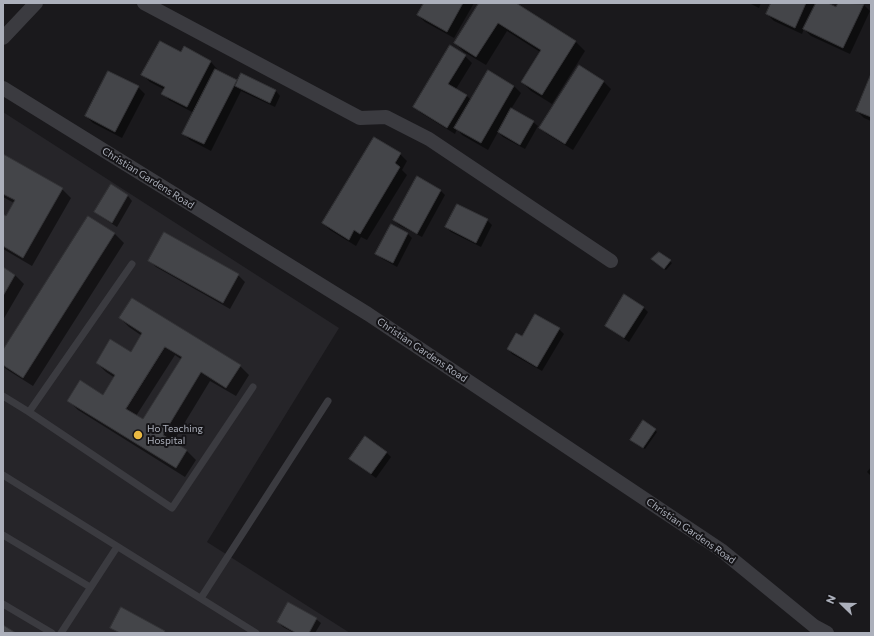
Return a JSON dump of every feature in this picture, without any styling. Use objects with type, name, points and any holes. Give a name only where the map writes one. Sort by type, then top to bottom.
[{"type":"street","points":[[3,38],[36,3]]},
{"type":"street","points":[[144,3],[360,118],[386,117],[429,139],[611,261]]},
{"type":"street","name":"Christian Gardens Road","points":[[3,88],[368,314],[722,550],[814,626],[827,633]]},
{"type":"lane","points":[[29,412],[132,264]]},
{"type":"lane","points":[[3,396],[172,508],[253,387]]},
{"type":"lane","points":[[201,598],[328,401]]},
{"type":"lane","points":[[3,475],[256,633]]},
{"type":"lane","points":[[3,535],[90,587]]},
{"type":"lane","points":[[61,633],[117,547]]},
{"type":"lane","points":[[3,604],[52,633]]},
{"type":"shaded area","name":"Ho Teaching Hospital","points":[[3,112],[339,328],[207,542],[350,633],[3,633]]},
{"type":"building","points":[[424,3],[463,3],[447,32],[417,15]]},
{"type":"building","points":[[479,3],[516,3],[576,41],[542,95],[521,82],[541,50],[498,23],[476,57],[454,43]]},
{"type":"building","points":[[771,3],[806,3],[795,28],[766,14]]},
{"type":"building","points":[[816,3],[828,3],[836,7],[838,3],[864,4],[843,48],[803,29]]},
{"type":"building","points":[[160,41],[181,52],[184,46],[211,61],[187,107],[161,94],[165,87],[141,75]]},
{"type":"building","points":[[450,45],[466,55],[448,84],[467,95],[447,128],[413,107]]},
{"type":"building","points":[[579,65],[604,81],[565,144],[539,128]]},
{"type":"building","points":[[215,69],[237,80],[204,144],[182,134]]},
{"type":"building","points":[[488,70],[514,86],[481,143],[454,128]]},
{"type":"building","points":[[108,71],[139,86],[115,132],[85,116]]},
{"type":"building","points":[[241,73],[276,90],[270,103],[235,86]]},
{"type":"building","points":[[871,74],[871,117],[856,111]]},
{"type":"building","points":[[511,108],[534,121],[520,145],[498,132]]},
{"type":"building","points":[[374,137],[401,153],[395,163],[400,167],[360,234],[354,230],[349,240],[322,223]]},
{"type":"building","points":[[3,154],[63,188],[23,258],[3,246],[3,214],[6,216],[15,200],[3,194]]},
{"type":"building","points":[[417,176],[441,190],[417,234],[393,220]]},
{"type":"building","points":[[111,184],[128,195],[112,223],[94,212]]},
{"type":"building","points":[[457,204],[488,219],[476,243],[445,227]]},
{"type":"building","points":[[88,216],[115,233],[23,378],[3,365],[3,350]]},
{"type":"building","points":[[391,224],[408,233],[393,263],[375,254]]},
{"type":"building","points":[[164,232],[239,274],[223,303],[148,261]]},
{"type":"building","points":[[659,252],[671,260],[664,269],[651,259]]},
{"type":"building","points":[[3,267],[15,275],[3,296]]},
{"type":"building","points":[[624,294],[644,307],[624,338],[605,326]]},
{"type":"building","points":[[132,298],[241,365],[226,388],[201,372],[163,435],[187,450],[176,468],[67,401],[80,380],[103,395],[115,375],[96,363],[110,339],[131,352],[142,333],[119,318]],"holes":[[[165,347],[182,357],[143,419],[126,409]]]},
{"type":"building","points":[[535,314],[560,328],[537,367],[507,349],[516,333],[522,336]]},
{"type":"building","points":[[643,420],[656,429],[643,448],[630,440]]},
{"type":"building","points":[[365,436],[387,452],[371,474],[349,459]]},
{"type":"building","points":[[288,602],[317,618],[309,633],[296,633],[277,622]]},
{"type":"building","points":[[121,607],[165,631],[164,633],[120,633],[110,628]]},
{"type":"building","points":[[3,625],[16,633],[3,633]]},
{"type":"place","name":"Ho Teaching Hospital","points":[[138,435]]}]
